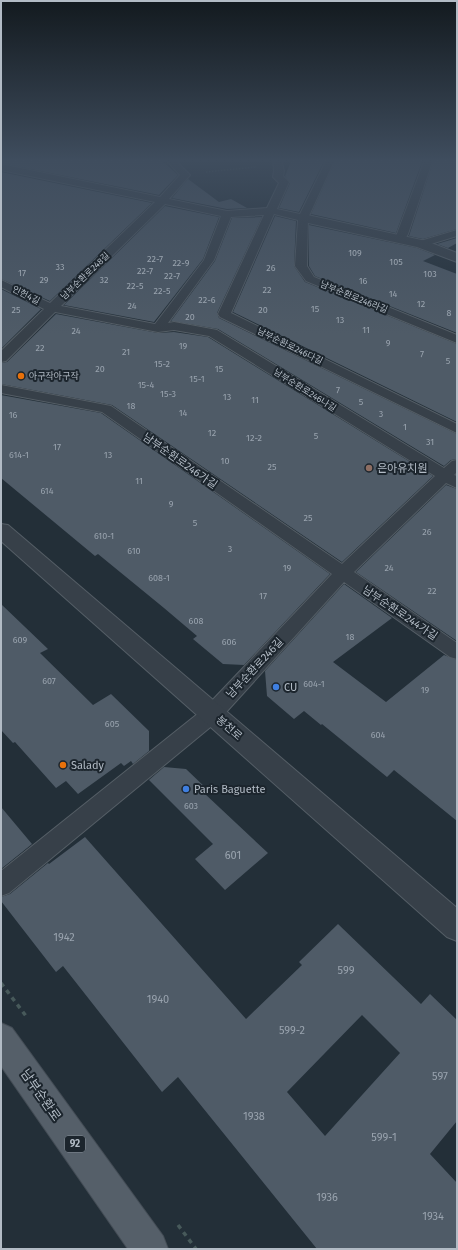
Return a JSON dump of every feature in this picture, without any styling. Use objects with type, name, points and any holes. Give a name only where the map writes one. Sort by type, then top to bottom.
[{"type":"main road","name":"남부순환로","points":[[1,1039],[150,1249]]},
{"type":"street","points":[[303,218],[421,244],[457,258]]},
{"type":"street","name":"봉천로","points":[[1,530],[457,927]]},
{"type":"lane","name":"남부순환로248길","points":[[1,358],[145,217]]},
{"type":"lane","points":[[158,328],[209,260],[226,217]]},
{"type":"lane","name":"남부순환로246다길","points":[[269,217],[224,314],[457,430]]},
{"type":"lane","points":[[400,239],[409,217]]},
{"type":"lane","name":"남부순환로246라길","points":[[303,218],[301,266],[310,279],[457,339]]},
{"type":"lane","points":[[421,244],[457,233]]},
{"type":"lane","name":"인헌4길","points":[[1,283],[51,308]]},
{"type":"lane","name":"남부순환로246나길","points":[[51,308],[158,328],[174,326],[213,333],[450,480]]},
{"type":"lane","name":"남부순환로246가길","points":[[1,389],[106,409],[342,574]]},
{"type":"lane","name":"남부순환로246길","points":[[1,885],[212,714],[342,574],[450,480],[457,464]]},
{"type":"lane","name":"남부순환로244가길","points":[[342,574],[457,652]]},
{"type":"building","points":[[1,217],[137,217],[50,301],[1,279]]},
{"type":"building","points":[[153,217],[219,217],[203,259],[154,322],[64,305]]},
{"type":"building","points":[[262,217],[217,313],[219,318],[457,434],[457,459],[451,460],[444,466],[218,329],[171,321],[215,261],[232,218]]},
{"type":"building","points":[[274,217],[296,221],[294,266],[305,282],[457,344],[457,422],[233,312]]},
{"type":"building","points":[[326,217],[402,217],[396,233]]},
{"type":"building","points":[[415,217],[457,217],[457,229],[423,239],[409,236]]},
{"type":"building","points":[[309,225],[417,248],[435,255],[423,261],[457,274],[457,333],[315,276],[309,266]]},
{"type":"building","points":[[457,238],[457,243],[448,248],[437,244]]},
{"type":"building","points":[[1,289],[41,309],[1,349]]},
{"type":"building","points":[[56,314],[158,333],[174,332],[208,337],[433,476],[342,562],[112,405],[1,384],[1,363],[7,362]]},
{"type":"building","points":[[1,395],[101,413],[330,574],[244,665],[223,664],[193,639],[197,636],[164,608],[98,554],[95,556],[1,478]]},
{"type":"building","points":[[446,485],[457,489],[457,641],[356,572]]},
{"type":"building","points":[[344,584],[392,618],[333,662],[386,702],[444,655],[457,660],[457,821],[394,770],[387,777],[304,711],[294,719],[267,696],[265,671]]},
{"type":"building","points":[[1,604],[48,649],[40,653],[93,705],[111,694],[149,731],[149,751],[133,764],[131,761],[124,766],[121,763],[78,794],[66,781],[56,788],[15,742],[13,743],[1,730]]},
{"type":"building","points":[[164,767],[186,769],[208,790],[204,793],[268,853],[225,890],[195,859],[213,844],[149,780]]},
{"type":"building","points":[[1,807],[32,844],[1,869]]},
{"type":"building","points":[[85,837],[246,1019],[302,965],[299,962],[338,924],[421,1004],[430,994],[457,1020],[457,1121],[430,1154],[457,1183],[457,1249],[317,1249],[178,1077],[162,1092],[63,966],[56,972],[1,901],[1,897],[10,894],[48,863],[49,864]],"holes":[[[362,1015],[400,1053],[325,1136],[287,1092]]]},
{"type":"place","name":"아구작아구작","points":[[21,376]]},
{"type":"place","name":"은아유치원","points":[[369,468]]},
{"type":"place","name":"CU","points":[[276,687]]},
{"type":"place","name":"Salady","points":[[63,765]]},
{"type":"place","name":"Paris Baguette","points":[[186,789]]}]
